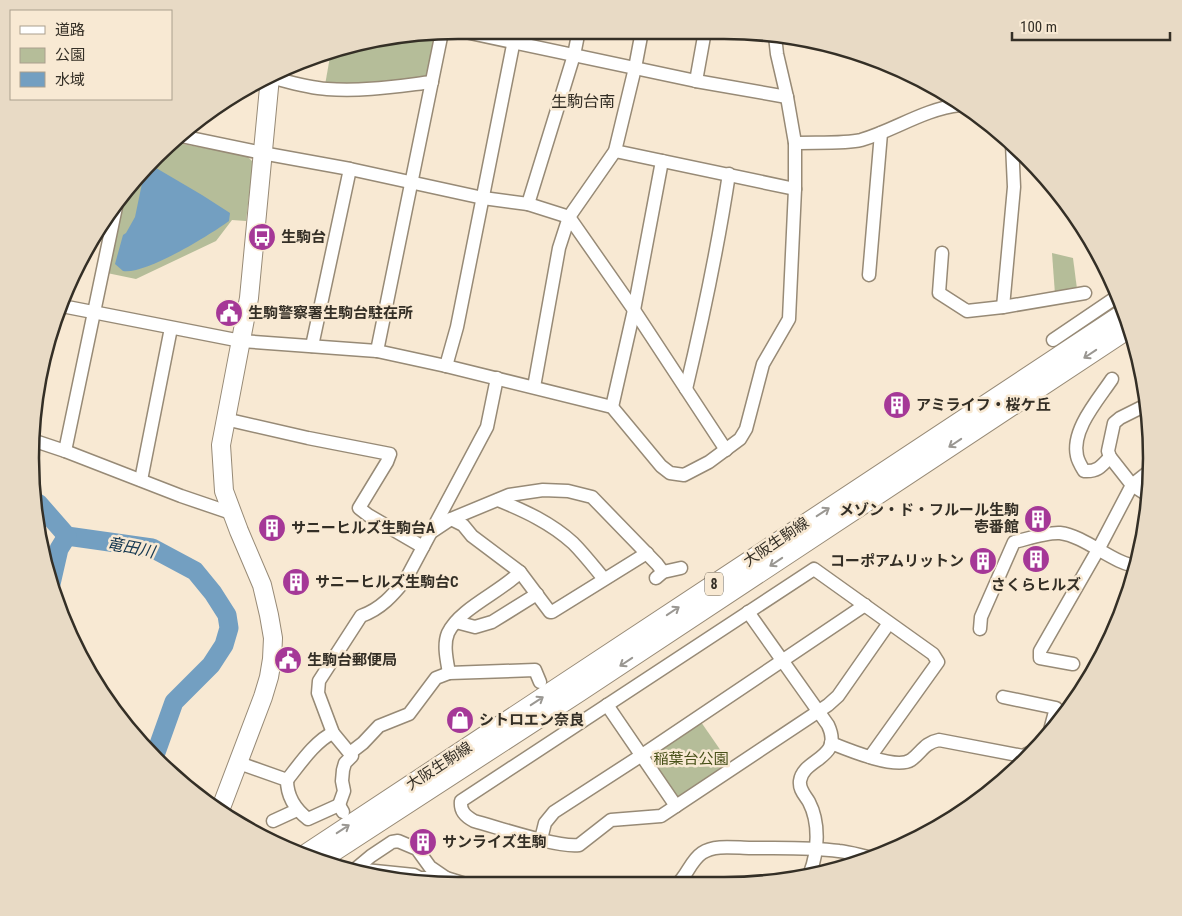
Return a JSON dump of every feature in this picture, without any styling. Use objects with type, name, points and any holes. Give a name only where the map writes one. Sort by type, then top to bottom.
[{"type":"main road","name":"大阪生駒線","points":[[311,850],[1119,317]]},
{"type":"main road","name":"大阪生駒線","points":[[327,856],[571,698],[1124,332]]},
{"type":"street","points":[[446,366],[483,198],[513,39]]},
{"type":"street","points":[[523,39],[574,55],[696,81],[787,97]]},
{"type":"street","points":[[528,204],[574,55],[577,39]]},
{"type":"street","points":[[534,387],[559,248],[569,217],[615,151],[640,39]]},
{"type":"street","points":[[696,81],[704,39]]},
{"type":"street","points":[[377,351],[440,40]]},
{"type":"street","points":[[67,307],[241,342],[377,351],[612,406],[661,466],[670,473],[684,475],[709,462],[740,439],[746,429],[763,364],[789,319],[794,143],[776,42]]},
{"type":"street","points":[[279,79],[298,85],[327,89],[373,88],[432,82]]},
{"type":"street","points":[[222,805],[269,677],[273,638],[262,585],[231,513],[224,491],[221,445],[249,298],[269,84]]},
{"type":"street","points":[[794,143],[858,141],[929,112],[953,107]]},
{"type":"street","points":[[869,275],[881,133]]},
{"type":"street","points":[[188,138],[350,169],[483,198],[528,204],[569,217],[634,310],[726,450]]},
{"type":"street","points":[[615,151],[794,188]]},
{"type":"street","points":[[1003,307],[1014,187],[1013,155]]},
{"type":"street","points":[[612,406],[634,310],[662,161]]},
{"type":"street","points":[[312,346],[350,169]]},
{"type":"street","points":[[686,389],[717,244],[729,174]]},
{"type":"street","points":[[65,450],[114,219]]},
{"type":"street","points":[[942,253],[939,292],[967,311],[1085,293]]},
{"type":"street","points":[[1053,340],[1112,300]]},
{"type":"street","points":[[141,480],[171,328]]},
{"type":"street","points":[[333,733],[311,750],[287,780],[287,791],[297,810],[308,820],[341,808],[344,791],[342,781],[343,770],[345,764],[352,756],[333,733],[318,693],[319,681],[361,616],[370,613],[391,598],[406,579],[487,428],[497,378]]},
{"type":"street","points":[[1110,457],[1093,471],[1084,471],[1077,458],[1076,448],[1077,436],[1082,426],[1112,379]]},
{"type":"street","points":[[1140,408],[1114,423],[1108,451],[1110,457],[1132,485],[1142,491]]},
{"type":"street","points":[[225,419],[390,454],[359,508],[423,547]]},
{"type":"street","points":[[40,442],[65,450],[181,496],[231,513]]},
{"type":"street","points":[[1073,664],[1040,658],[1040,651],[1099,548],[1132,485],[1142,477]]},
{"type":"street","points":[[431,532],[451,519],[519,493],[543,490],[568,491],[592,496],[647,553],[659,575],[681,568]]},
{"type":"street","points":[[498,500],[527,512],[557,530],[574,544],[604,579]]},
{"type":"street","points":[[451,519],[463,525],[472,536],[520,572],[550,612],[647,553]]},
{"type":"street","points":[[980,629],[981,617],[1014,542],[1058,533],[1068,535],[1099,548],[1122,562],[1130,564]]},
{"type":"street","points":[[870,757],[938,662],[933,654],[814,569],[461,801],[460,807],[465,816],[474,821],[573,846],[579,845],[611,820],[661,816],[818,713],[838,696],[889,623]]},
{"type":"street","points":[[449,672],[446,653],[448,634],[456,622],[470,609],[520,572]]},
{"type":"street","points":[[456,622],[475,627],[492,622],[537,594]]},
{"type":"street","points":[[541,839],[545,823],[554,812],[783,661],[864,605]]},
{"type":"street","points":[[748,612],[831,732],[831,743],[827,752],[803,772],[800,780],[800,787],[809,803],[815,821],[816,848],[811,868]]},
{"type":"street","points":[[350,752],[379,726],[409,714],[436,678],[449,672],[535,670],[540,682]]},
{"type":"street","points":[[1002,697],[1056,708],[1054,716]]},
{"type":"street","points":[[607,705],[676,806]]},
{"type":"street","points":[[831,743],[870,757],[900,762],[909,762],[930,742],[939,740],[1019,755]]},
{"type":"street","points":[[239,763],[287,780]]},
{"type":"street","points":[[273,821],[297,810]]},
{"type":"street","points":[[358,865],[368,851],[398,841],[416,849],[430,868],[444,876]]},
{"type":"street","points":[[684,877],[698,857],[715,848],[816,848],[859,855]]},
{"type":"green space","points":[[436,40],[429,76],[426,78],[325,85],[330,59],[403,42]]},
{"type":"green space","points":[[181,144],[247,156],[253,162],[246,221],[232,220],[216,241],[136,279],[107,273],[120,210],[143,182]]},
{"type":"green space","points":[[1052,253],[1073,258],[1077,289],[1055,294]]},
{"type":"green space","name":"稲葉台公園","points":[[701,722],[730,764],[682,797],[675,795],[652,760],[654,753]]},
{"type":"water","points":[[156,168],[230,213],[229,221],[177,253],[146,267],[133,271],[123,271],[115,264],[123,235],[135,217],[142,183]]},
{"type":"waterway","name":"竜田川","points":[[42,507],[67,536],[152,548],[195,571],[213,593],[227,615],[229,628],[224,645],[211,665],[174,702],[157,749]]},
{"type":"waterway","points":[[54,571],[59,549],[67,536]]},
{"type":"place","name":"生駒台","points":[[262,237]]},
{"type":"place","name":"生駒警察署生駒台駐在所","points":[[229,313]]},
{"type":"place","name":"アミライフ・桜ケ丘","points":[[897,405]]},
{"type":"place","name":"メゾン・ド・フルール生駒 壱番館","points":[[1038,519]]},
{"type":"place","name":"サニーヒルズ生駒台A","points":[[272,528]]},
{"type":"place","name":"さくらヒルズ","points":[[1036,559]]},
{"type":"place","name":"コーポアムリットン","points":[[983,561]]},
{"type":"place","name":"サニーヒルズ生駒台C","points":[[296,582]]},
{"type":"place","name":"生駒台郵便局","points":[[288,660]]},
{"type":"place","name":"シトロエン奈良","points":[[460,720]]},
{"type":"place","name":"サンライズ生駒","points":[[423,842]]},
{"type":"district","name":"生駒台南","points":[[583,101]]}]
